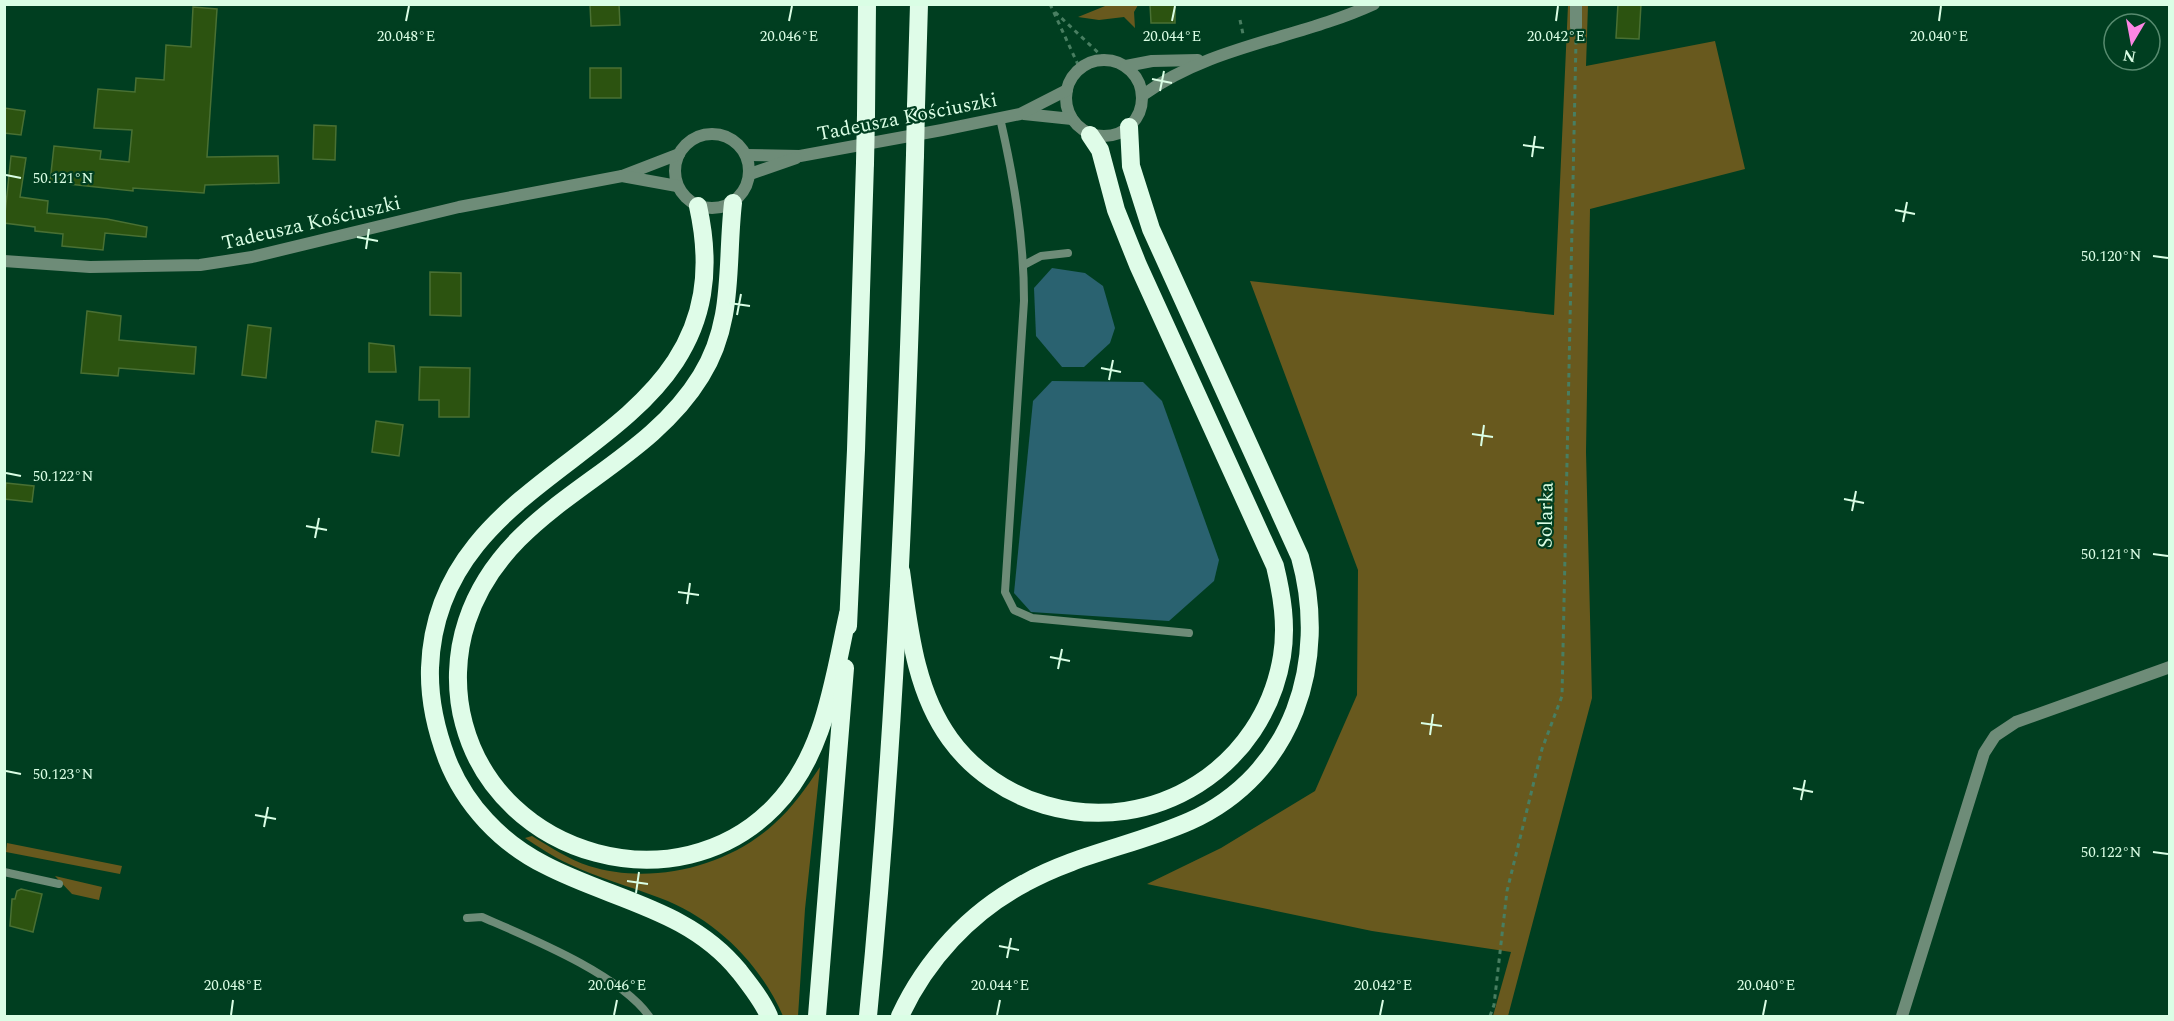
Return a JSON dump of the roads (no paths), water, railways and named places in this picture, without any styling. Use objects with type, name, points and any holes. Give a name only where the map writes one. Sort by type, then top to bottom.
[{"type":"highway","points":[[817,1017],[836,799],[848,614],[865,163],[867,4]]},
{"type":"highway","points":[[868,1017],[886,803],[901,571],[919,4]]},
{"type":"highway","points":[[900,1017],[913,992],[938,955],[988,906],[1045,872],[1192,819],[1236,790],[1259,769],[1273,751],[1293,713],[1307,674],[1311,613],[1300,557],[1151,229],[1131,166],[1129,127]]},
{"type":"highway","points":[[901,571],[920,673],[936,717],[950,740],[982,773],[1017,795],[1035,802],[1074,812],[1104,814],[1129,812],[1168,800],[1209,779],[1225,765],[1249,739],[1269,705],[1279,674],[1284,639],[1282,600],[1275,566],[1138,266],[1116,210],[1100,150],[1090,135]]},
{"type":"highway","points":[[733,203],[725,319],[702,374],[670,416],[525,531],[507,548],[486,577],[472,604],[462,636],[457,665],[464,724],[476,756],[492,784],[532,824],[552,837],[608,858],[641,861],[692,855],[727,841],[750,828],[775,806],[797,778],[820,732],[848,614]]},
{"type":"highway","points":[[698,206],[703,246],[702,293],[693,327],[683,352],[655,391],[635,410],[509,508],[475,543],[459,568],[439,613],[433,640],[430,693],[434,721],[453,774],[476,809],[499,833],[518,849],[564,874],[651,907],[683,922],[730,960],[748,982],[769,1017]]},
{"type":"street","points":[[1143,95],[1169,76],[1205,60],[1338,21],[1374,4]]},
{"type":"street","points":[[1576,4],[1576,27]]},
{"type":"street","points":[[1126,66],[1141,83],[1143,95],[1139,112],[1129,127],[1116,135],[1090,135],[1072,119],[1066,105],[1067,90],[1080,69],[1095,61],[1106,60],[1126,66],[1152,61],[1205,60]]},
{"type":"street","name":"Tadeusza Kościuszki","points":[[1020,114],[1067,90]]},
{"type":"street","name":"Tadeusza Kościuszki","points":[[750,174],[800,156],[1020,114],[1063,116],[1072,119]]},
{"type":"street","points":[[713,134],[732,140],[746,155],[750,174],[744,191],[733,203],[720,208],[698,206],[690,201],[677,186],[675,174],[679,153],[694,140],[713,134]]},
{"type":"street","name":"Tadeusza Kościuszki","points":[[4,261],[90,267],[200,265],[252,257],[459,207],[622,176],[679,153]]},
{"type":"street","name":"Tadeusza Kościuszki","points":[[746,155],[800,156]]},
{"type":"street","name":"Tadeusza Kościuszki","points":[[622,176],[677,186]]},
{"type":"street","points":[[1902,1017],[1972,787],[1989,742],[2003,728],[2016,722],[2169,667]]},
{"type":"lane","points":[[1000,118],[1020,217],[1024,265],[1024,301],[1005,592],[1014,610],[1032,618],[1189,633]]},
{"type":"lane","points":[[1024,265],[1041,256],[1068,254]]},
{"type":"lane","points":[[4,872],[59,884]]},
{"type":"lane","points":[[467,918],[482,917],[582,965],[613,985],[650,1017]]},
{"type":"water","points":[[1052,268],[1085,273],[1103,286],[1115,328],[1110,343],[1084,367],[1062,367],[1036,336],[1034,288]]},
{"type":"water","points":[[1052,381],[1143,382],[1162,401],[1219,560],[1214,581],[1169,621],[1031,612],[1014,593],[1033,401]]}]
